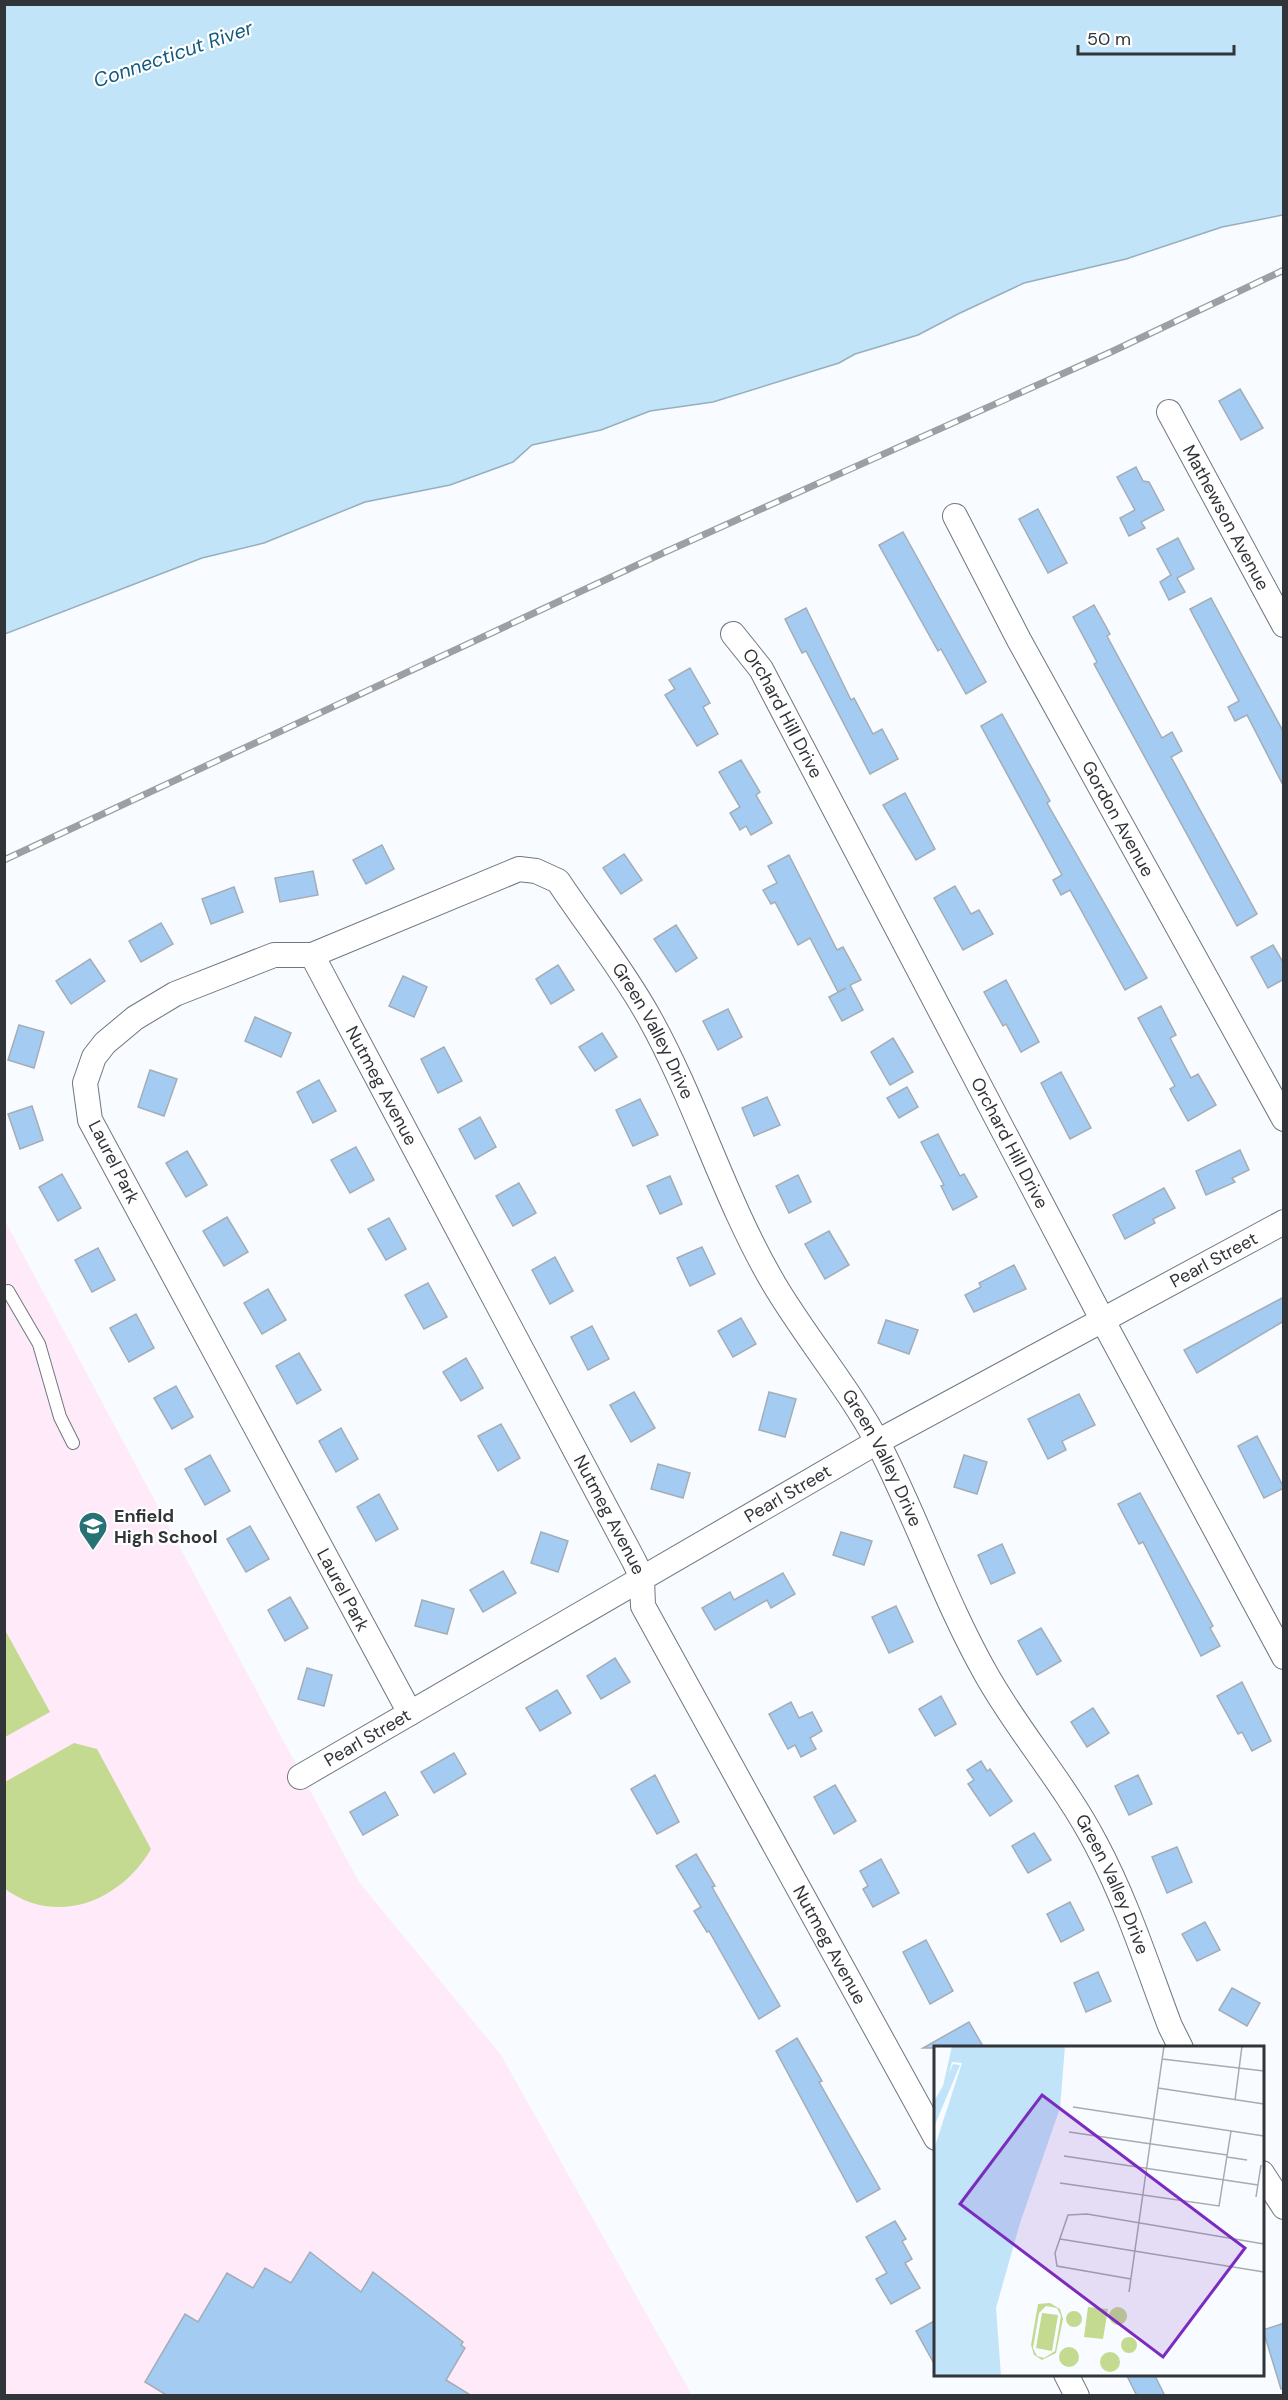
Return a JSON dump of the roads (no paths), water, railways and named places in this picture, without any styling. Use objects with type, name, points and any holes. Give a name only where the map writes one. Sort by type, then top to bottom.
[{"type":"street","name":"Mathewson Avenue","points":[[1169,412],[1284,625]]},
{"type":"street","name":"Gordon Avenue","points":[[955,516],[1025,650],[1284,1119]]},
{"type":"street","name":"Orchard Hill Drive","points":[[733,634],[761,669],[1102,1319],[1284,1656]]},
{"type":"street","name":"Laurel Park","points":[[410,1713],[90,1120],[85,1083],[94,1058],[105,1043],[135,1018],[175,994],[221,974],[274,955],[312,955],[519,869],[536,871],[558,881]]},
{"type":"street","name":"Green Valley Drive","points":[[558,881],[648,1016],[680,1079],[747,1231],[774,1284],[877,1442],[967,1638],[987,1676],[1020,1729],[1069,1798],[1096,1843],[1118,1888],[1170,2026],[1180,2046]]},
{"type":"street","name":"Nutmeg Avenue","points":[[312,955],[642,1578],[643,1606],[934,2134]]},
{"type":"street","name":"Pearl Street","points":[[300,1777],[877,1442],[1284,1222]]},
{"type":"street","points":[[1264,2175],[1284,2206]]},
{"type":"street","points":[[1066,2376],[1077,2396]]},
{"type":"lane","points":[[8,1292],[39,1344],[60,1417],[73,1443]]},
{"type":"water","name":"Connecticut River","points":[[5,4],[1283,5],[1283,215],[1222,227],[1126,259],[1024,283],[918,335],[855,354],[839,363],[713,402],[650,411],[601,430],[532,445],[513,462],[450,485],[365,502],[264,543],[202,558],[5,634]]},
{"type":"railway","points":[[4,860],[663,553],[1111,352],[1284,270]]},
{"type":"place","name":"Enfield High School","points":[[93,1552]]}]
